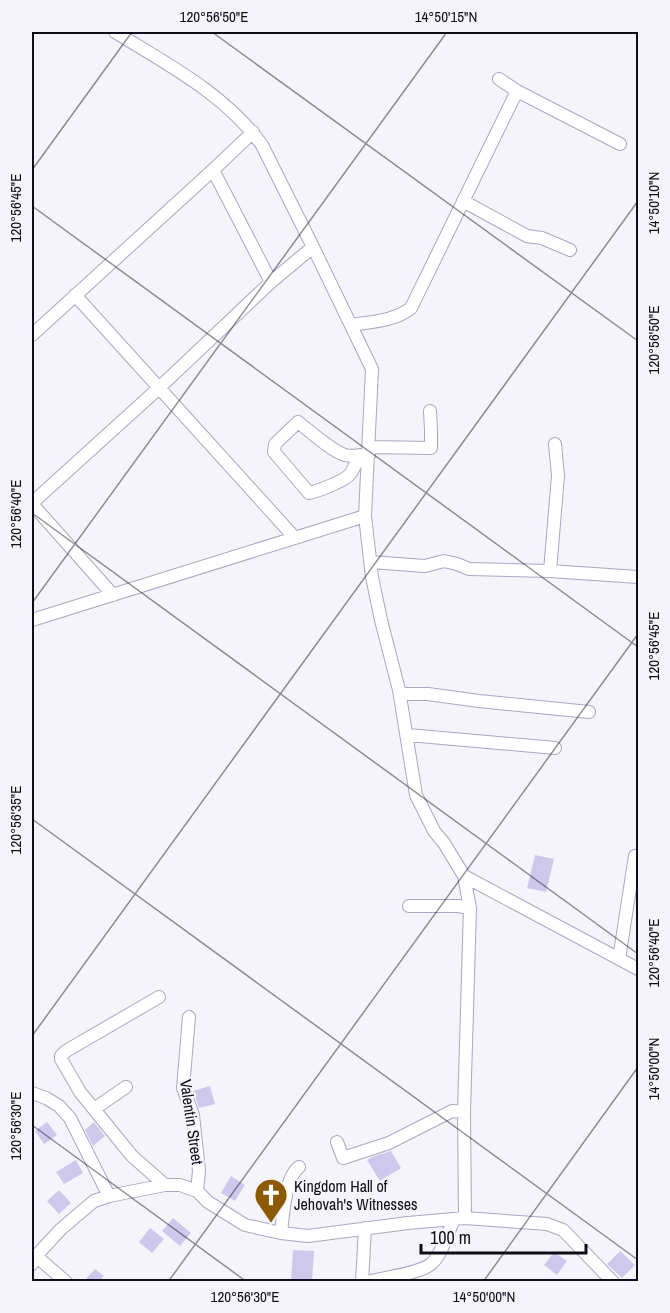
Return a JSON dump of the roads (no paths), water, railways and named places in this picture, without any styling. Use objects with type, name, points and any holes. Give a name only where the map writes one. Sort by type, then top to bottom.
[{"type":"street","points":[[115,32],[209,91],[253,132],[262,145],[372,369],[366,452],[365,516],[381,621],[400,694],[416,795],[434,831],[464,876],[470,908],[459,1218],[432,1263],[416,1271],[368,1281]]},
{"type":"street","points":[[499,79],[517,91],[620,144]]},
{"type":"street","points":[[351,325],[394,317],[411,308],[517,91]]},
{"type":"street","points":[[32,335],[253,132]]},
{"type":"street","points":[[213,170],[272,282]]},
{"type":"street","points":[[463,201],[527,236],[542,238],[570,250]]},
{"type":"street","points":[[113,595],[32,504],[272,282],[313,247]]},
{"type":"street","points":[[75,295],[295,538]]},
{"type":"street","points":[[366,452],[348,477],[309,493],[274,452],[275,444],[298,422],[346,455],[366,452],[430,448],[432,430],[430,411]]},
{"type":"street","points":[[550,571],[558,476],[555,444]]},
{"type":"street","points":[[32,620],[365,516]]},
{"type":"street","points":[[371,562],[425,566],[444,561],[468,569],[550,571],[639,577]]},
{"type":"street","points":[[400,694],[428,694],[590,712]]},
{"type":"street","points":[[408,735],[555,748]]},
{"type":"street","points":[[619,959],[635,856]]},
{"type":"street","points":[[464,876],[639,969]]},
{"type":"street","points":[[409,906],[470,908]]},
{"type":"street","points":[[159,998],[66,1051],[61,1059],[80,1092],[132,1156],[165,1185]]},
{"type":"street","name":"Valentin Street","points":[[189,1017],[183,1088],[193,1115],[199,1171],[197,1191]]},
{"type":"street","points":[[94,1109],[126,1087]]},
{"type":"street","points":[[32,1093],[59,1106],[70,1119],[109,1196]]},
{"type":"street","points":[[337,1142],[343,1158],[389,1143],[452,1111],[464,1112]]},
{"type":"street","points":[[281,1233],[285,1198],[294,1170],[299,1167]]},
{"type":"street","points":[[66,1281],[34,1260],[61,1229],[94,1201],[165,1185],[180,1185],[197,1191],[208,1202],[245,1224],[281,1233],[308,1236],[459,1218],[547,1224],[563,1230],[613,1281]]},
{"type":"street","points":[[362,1281],[365,1228]]},
{"type":"place","name":"Kingdom Hall of Jehovah's Witnesses","points":[[271,1224]]}]
